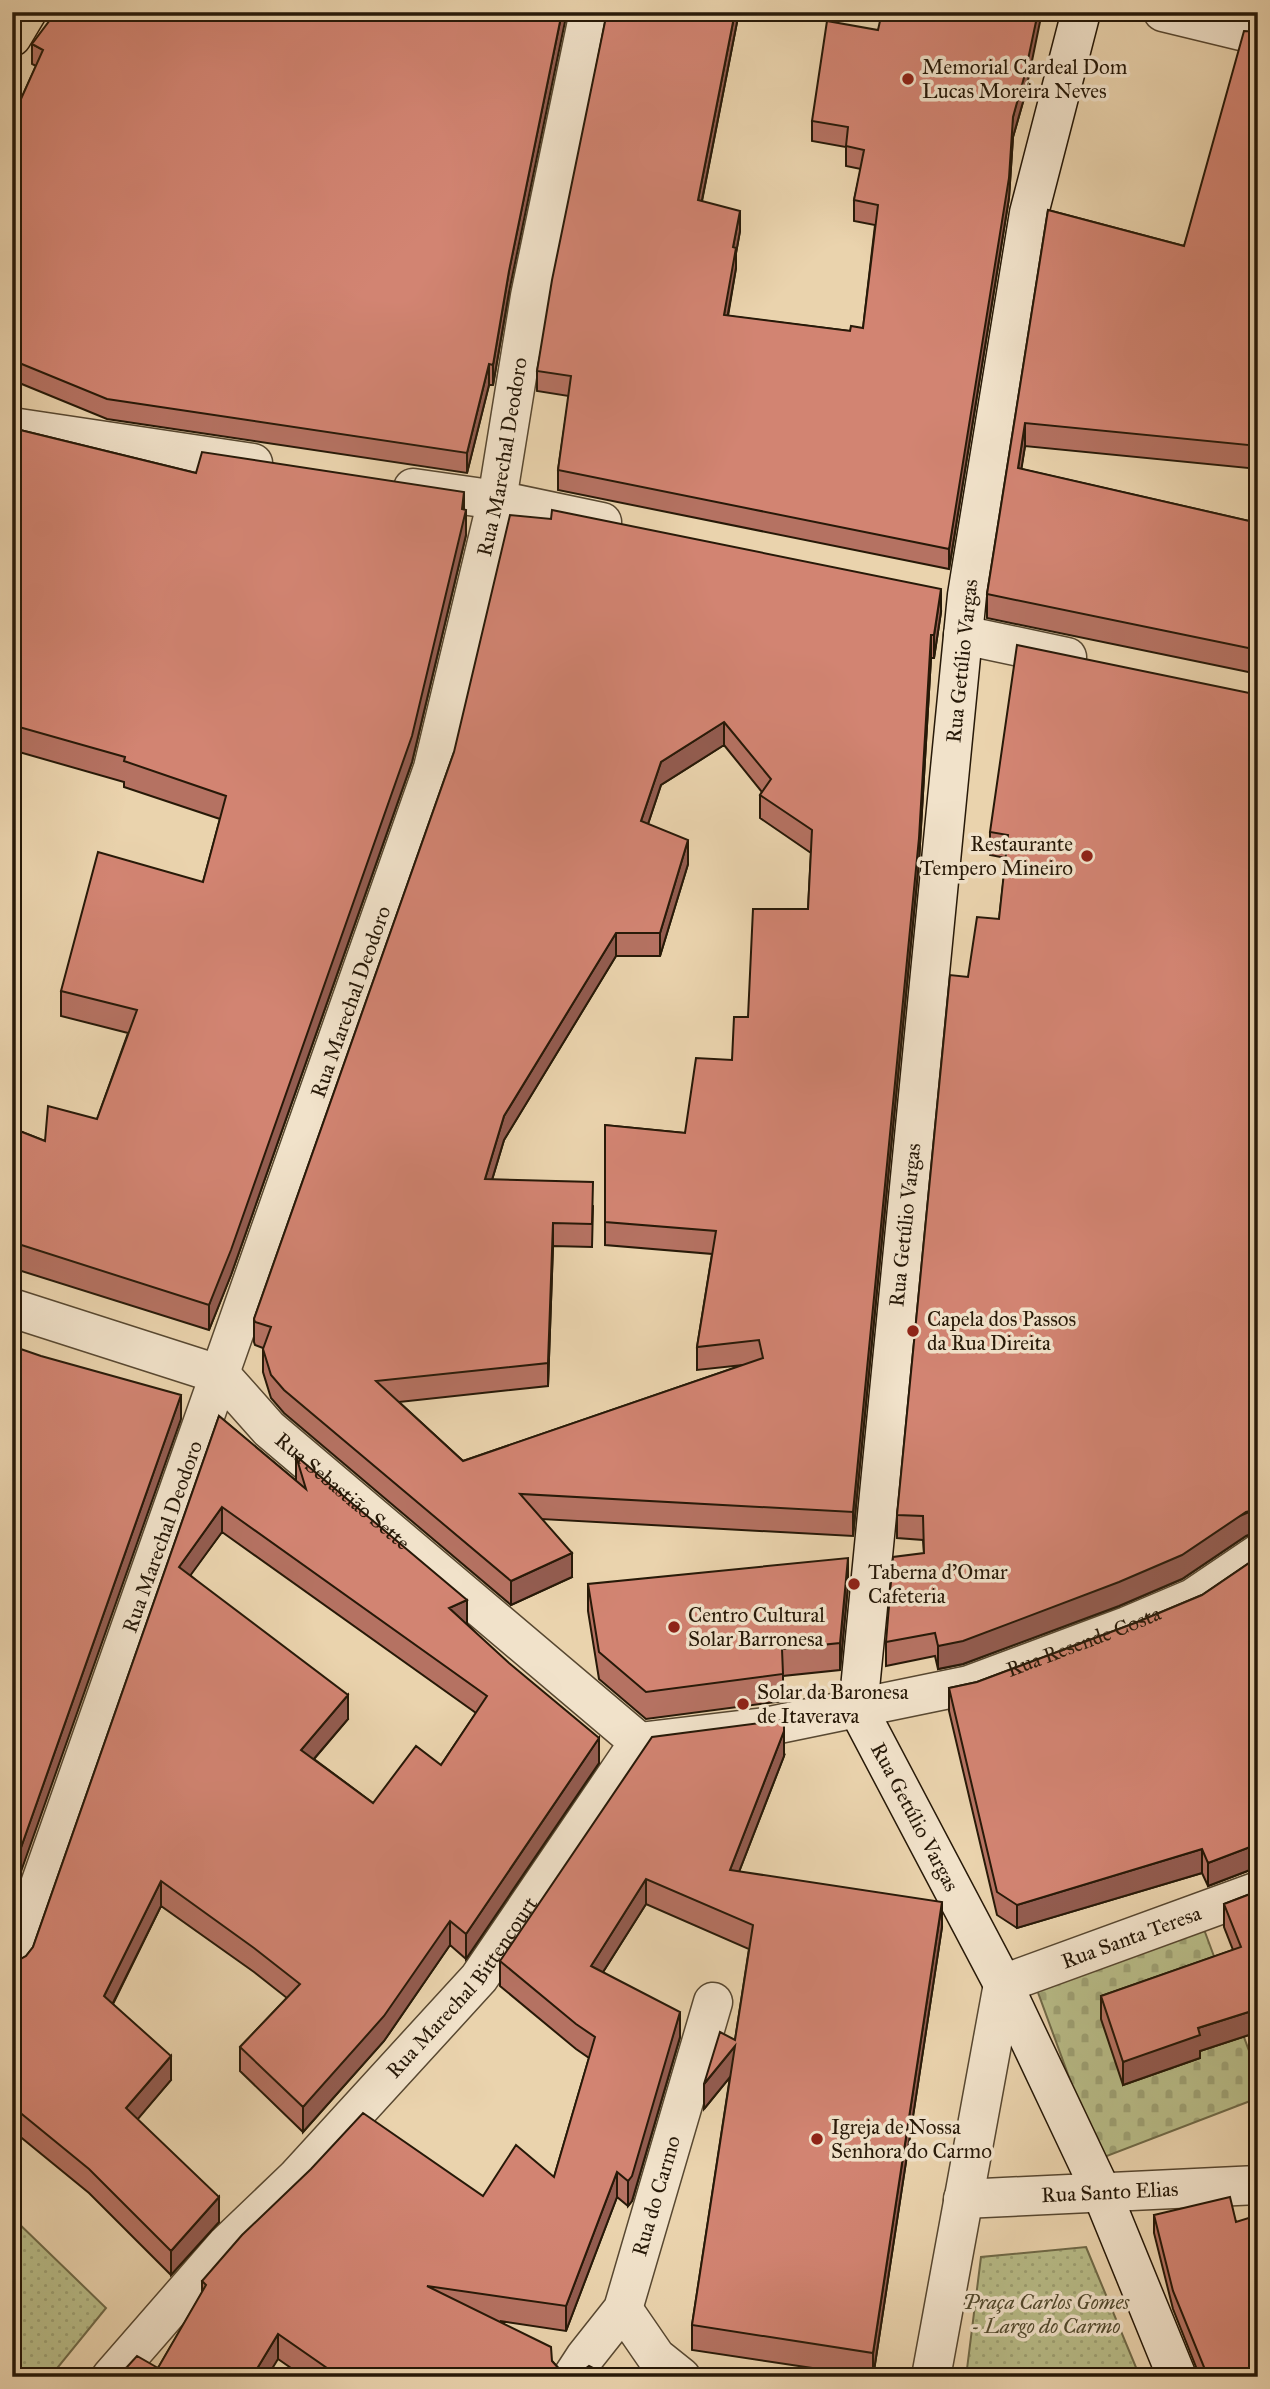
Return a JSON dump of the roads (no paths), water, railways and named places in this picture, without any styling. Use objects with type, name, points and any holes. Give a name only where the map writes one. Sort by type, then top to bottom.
[{"type":"highway","points":[[12,37],[27,12]]},
{"type":"street","name":"Rua Marechal Deodoro","points":[[12,1964],[433,768],[497,500],[530,296],[589,12]]},
{"type":"street","name":"Rua Getúlio Vargas","points":[[1081,12],[1029,213],[967,595],[858,1709],[1003,1984],[1101,2191],[1177,2377]]},
{"type":"street","points":[[1163,12],[1258,35]]},
{"type":"street","points":[[12,427],[281,468]]},
{"type":"street","points":[[376,482],[497,500],[631,527]]},
{"type":"street","points":[[927,587],[967,595]]},
{"type":"street","points":[[963,635],[1097,663]]},
{"type":"street","points":[[12,1308],[221,1375]]},
{"type":"street","name":"Rua Sebastião Sette","points":[[221,1375],[269,1429],[639,1742]]},
{"type":"street","name":"Rua Resende Costa","points":[[858,1709],[969,1685],[1127,1626],[1193,1598],[1258,1554]]},
{"type":"street","points":[[639,1742],[765,1727],[858,1709]]},
{"type":"street","name":"Rua Marechal Bittencourt","points":[[111,2377],[226,2245],[296,2178],[479,1978],[639,1742]]},
{"type":"street","name":"Rua Santa Teresa","points":[[1003,1984],[1258,1891]]},
{"type":"street","points":[[931,2377],[1003,1984]]},
{"type":"street","name":"Rua do Carmo","points":[[572,2377],[584,2357],[623,2309],[713,2002]]},
{"type":"street","name":"Rua Santo Elias","points":[[963,2199],[1258,2185]]},
{"type":"street","points":[[623,2309],[656,2357],[681,2377]]},
{"type":"place","name":"Memorial Cardeal Dom Lucas Moreira Neves","points":[[908,79]]},
{"type":"place","name":"Restaurante Tempero Mineiro","points":[[1087,856]]},
{"type":"place","name":"Capela dos Passos da Rua Direita","points":[[913,1331]]},
{"type":"place","name":"Taberna d'Omar Cafeteria","points":[[854,1584]]},
{"type":"place","name":"Centro Cultural Solar Barronesa","points":[[674,1627]]},
{"type":"place","name":"Solar da Baronesa de Itaverava","points":[[743,1704]]},
{"type":"place","name":"Igreja de Nossa Senhora do Carmo","points":[[817,2139]]},
{"type":"park label","name":"Praça Carlos Gomes - Largo do Carmo","points":[[1046,2314]]}]
